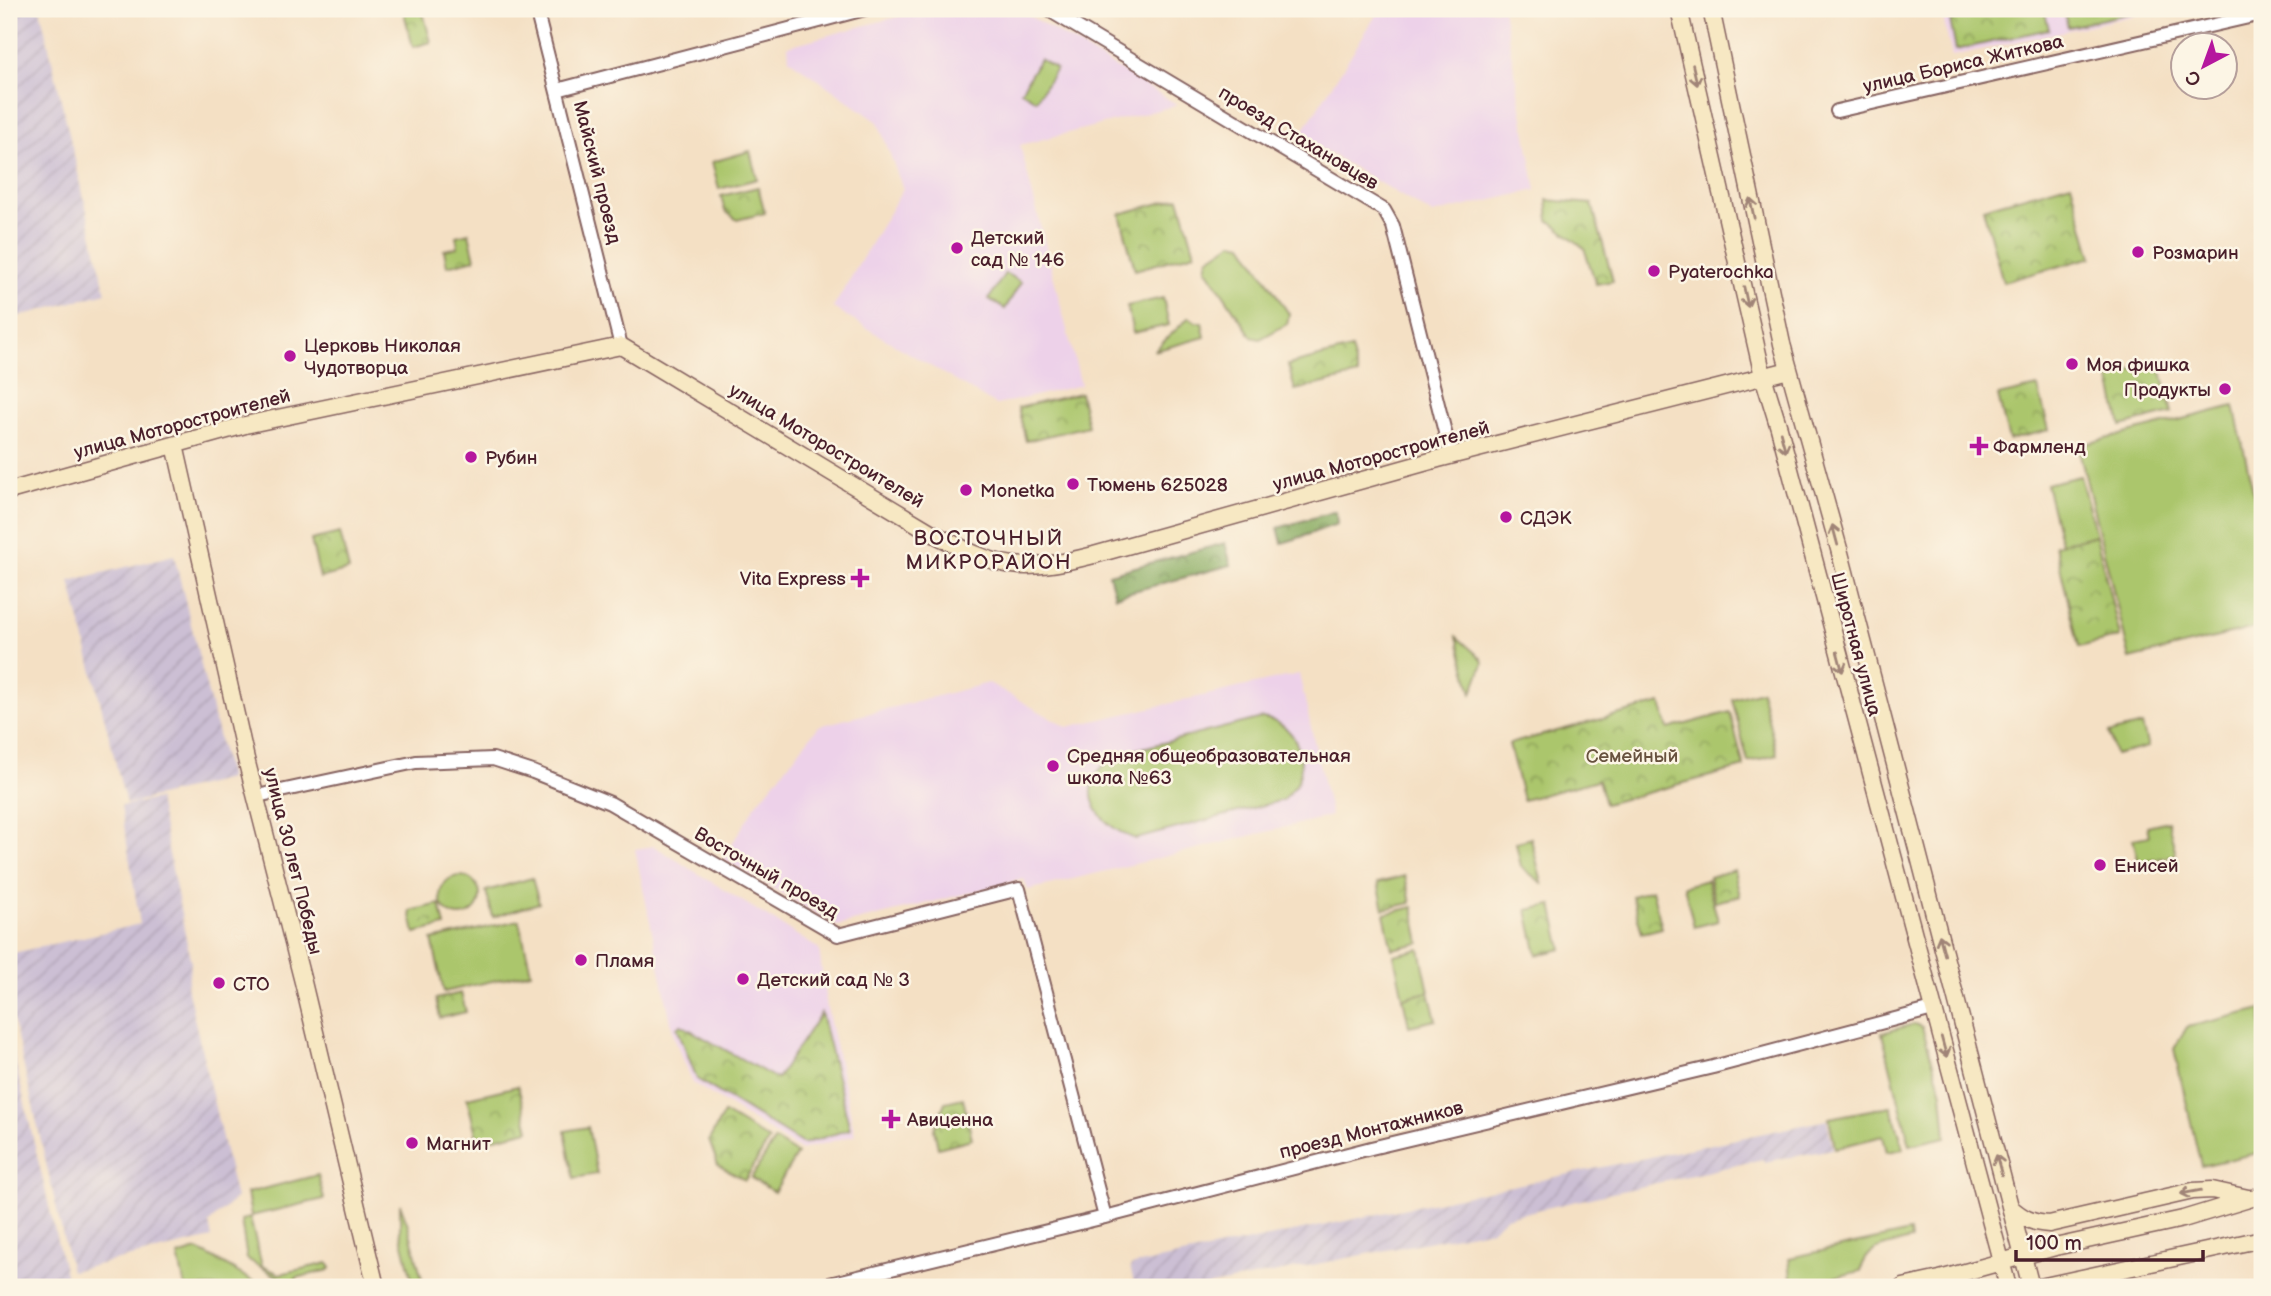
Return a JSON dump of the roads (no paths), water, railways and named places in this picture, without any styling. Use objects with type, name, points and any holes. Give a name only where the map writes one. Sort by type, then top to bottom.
[{"type":"main road","name":"Широтная улица","points":[[1679,9],[1763,376],[2008,1287]]},
{"type":"main road","name":"Широтная улица","points":[[1711,9],[1764,265],[1789,370],[1839,549],[2031,1287]]},
{"type":"main road","name":"улица Моторостроителей","points":[[9,491],[245,425],[621,346],[934,534],[979,558],[1019,567],[1063,563],[1451,456],[1789,370]]},
{"type":"main road","name":"улица 30 лет Победы","points":[[175,445],[246,759],[376,1287]]},
{"type":"main road","points":[[1861,739],[1869,747],[1877,748],[1884,744],[1887,733]]},
{"type":"main road","points":[[1877,800],[1878,792],[1888,785],[1899,788],[1903,794]]},
{"type":"main road","points":[[2010,1207],[2021,1217],[2035,1223],[2049,1224],[2193,1191],[2212,1190],[2256,1197]]},
{"type":"main road","points":[[1903,1287],[2023,1254],[2183,1219],[2256,1197]]},
{"type":"main road","points":[[2040,1287],[2262,1239]]},
{"type":"street","name":"Майский проезд","points":[[536,9],[621,346]]},
{"type":"street","points":[[557,90],[865,9]]},
{"type":"street","name":"проезд Стахановцев","points":[[1047,9],[1384,210],[1393,226],[1451,456]]},
{"type":"street","name":"улица Бориса Житкова","points":[[1837,111],[2262,15]]},
{"type":"street","name":"Восточный проезд","points":[[257,796],[416,762],[494,759],[610,803],[838,935],[1019,888],[1105,1217]]},
{"type":"street","name":"проезд Монтажников","points":[[817,1287],[1105,1217],[1370,1147],[1713,1067],[1933,1009]]},
{"type":"place","name":"Детский сад № 146","points":[[957,248]]},
{"type":"place","name":"Розмарин","points":[[2138,252]]},
{"type":"place","name":"Pyaterochka","points":[[1654,271]]},
{"type":"place","name":"Церковь Николая Чудотворца","points":[[290,356]]},
{"type":"place","name":"Моя фишка","points":[[2072,364]]},
{"type":"place","name":"Продукты","points":[[2225,389]]},
{"type":"place","name":"Фармленд","points":[[1979,446]]},
{"type":"place","name":"Рубин","points":[[471,457]]},
{"type":"place","name":"Тюмень 625028","points":[[1073,484]]},
{"type":"place","name":"Monetka","points":[[966,490]]},
{"type":"place","name":"СДЭК","points":[[1506,517]]},
{"type":"place","name":"Vita Express","points":[[860,578]]},
{"type":"place","name":"Средняя общеобразовательная школа №63","points":[[1053,766]]},
{"type":"place","name":"Енисей","points":[[2100,865]]},
{"type":"place","name":"Пламя","points":[[581,960]]},
{"type":"place","name":"Детский сад № 3","points":[[743,979]]},
{"type":"place","name":"СТО","points":[[219,983]]},
{"type":"place","name":"Авиценна","points":[[891,1119]]},
{"type":"place","name":"Магнит","points":[[412,1143]]},
{"type":"district","name":"ВОСТОЧНЫЙ МИКРОРАЙОН","points":[[989,550]]},
{"type":"park label","name":"Семейный","points":[[1632,755]]}]
